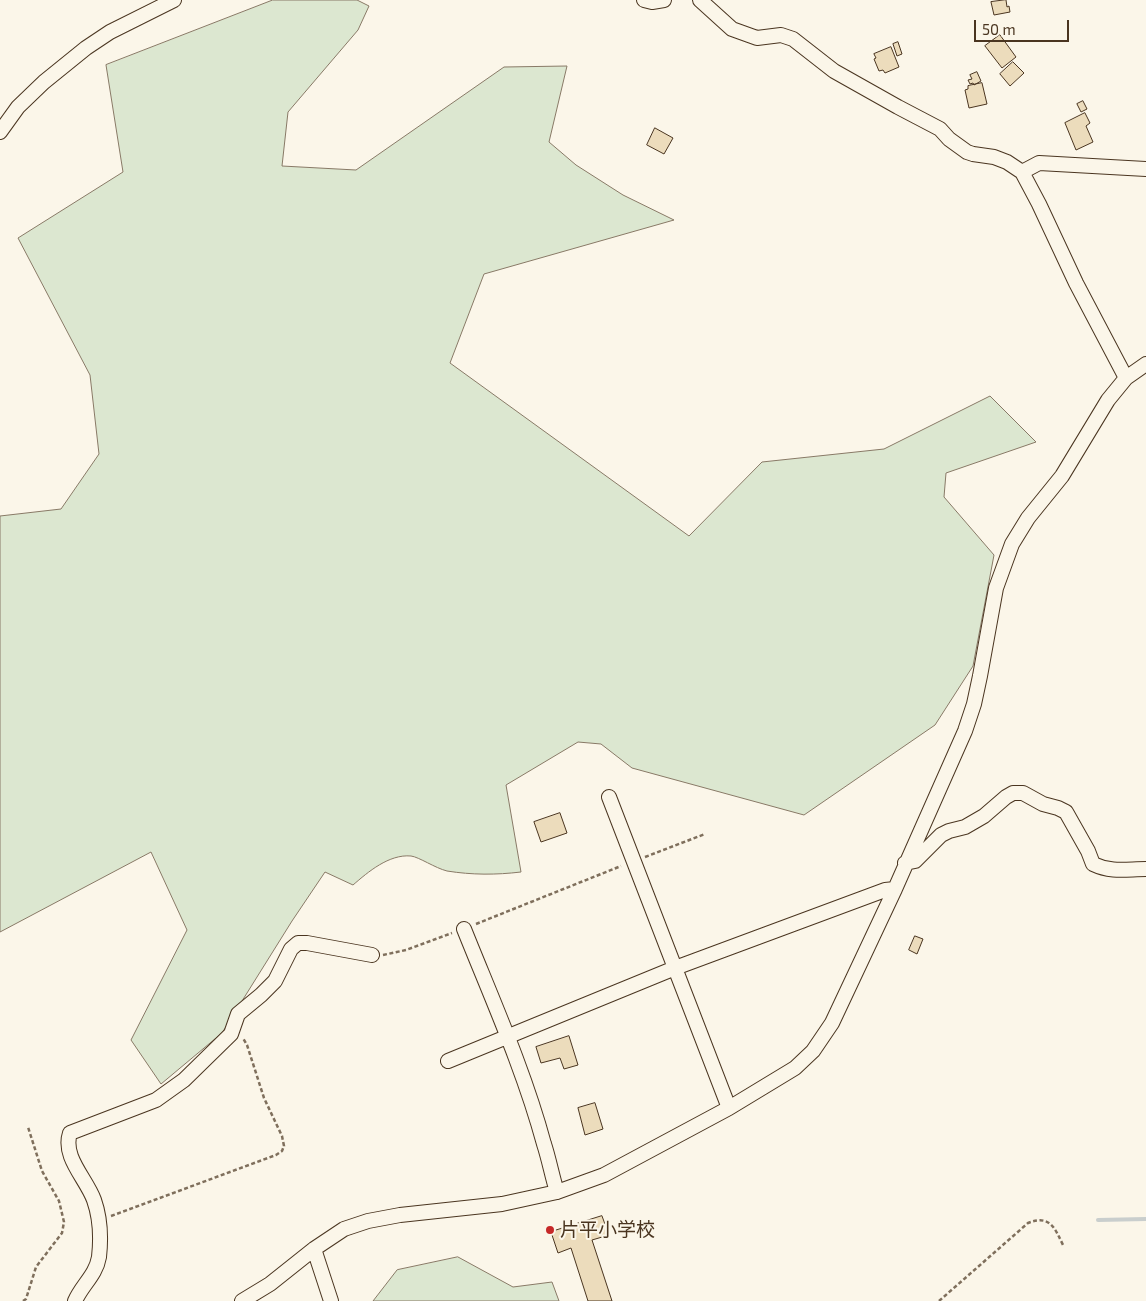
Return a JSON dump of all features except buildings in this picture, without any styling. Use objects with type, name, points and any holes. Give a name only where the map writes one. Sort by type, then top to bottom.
[{"type":"street","points":[[0,132],[18,107],[44,82],[86,48],[110,32],[174,0]]},
{"type":"street","points":[[644,0],[652,2],[664,0]]},
{"type":"street","points":[[700,0],[732,29],[757,38],[781,35],[793,39],[834,71],[898,108],[940,129],[949,139],[967,152],[994,157],[1007,162],[1022,172],[1076,283],[1126,378]]},
{"type":"street","points":[[1022,172],[1039,163],[1146,169]]},
{"type":"street","points":[[242,1301],[270,1284],[314,1249],[344,1229],[368,1221],[400,1215],[502,1204],[557,1192],[604,1175],[728,1108],[795,1068],[813,1051],[832,1023],[895,889],[965,731],[980,676],[996,588],[1012,544],[1028,518],[1062,476],[1108,400],[1126,378],[1146,364]]},
{"type":"street","points":[[905,863],[915,861],[941,835],[965,827],[984,816],[1013,793],[1023,793],[1043,804],[1066,812],[1094,864],[1113,871],[1146,869]]},
{"type":"street","points":[[609,797],[728,1108]]},
{"type":"street","points":[[448,1061],[675,968],[884,890],[895,889]]},
{"type":"street","points":[[464,929],[507,1037],[545,1145],[557,1192]]},
{"type":"street","points":[[75,1301],[94,1273],[97,1265],[99,1255],[99,1220],[93,1198],[70,1153],[68,1145],[70,1133],[156,1100],[184,1080],[231,1034],[235,1018],[275,981],[291,949],[298,943],[307,942],[372,955]]},
{"type":"street","points":[[314,1249],[331,1301]]},
{"type":"path","points":[[372,955],[389,955],[464,929],[705,834]]},
{"type":"path","points":[[99,1220],[282,1152],[284,1146],[279,1128],[264,1098],[247,1045],[234,1027]]},
{"type":"path","points":[[23,1301],[26,1299],[36,1268],[45,1254],[57,1242],[62,1233],[64,1222],[59,1201],[42,1171],[28,1127]]},
{"type":"path","points":[[938,1301],[1028,1223],[1034,1220],[1046,1220],[1051,1223],[1064,1247]]},
{"type":"green space","points":[[273,0],[357,0],[369,6],[358,30],[288,112],[282,166],[356,170],[504,67],[567,66],[549,142],[576,165],[623,195],[674,220],[484,274],[450,363],[689,536],[762,462],[884,449],[990,396],[1036,442],[946,473],[944,497],[994,555],[973,666],[935,725],[804,815],[632,768],[601,744],[578,742],[506,785],[521,872],[484,874],[447,871],[418,858],[403,856],[379,865],[353,885],[325,872],[222,1033],[161,1084],[131,1040],[187,930],[151,852],[0,932],[0,516],[61,509],[99,454],[90,375],[18,238],[123,172],[106,65]]},
{"type":"green space","points":[[458,1257],[513,1287],[552,1282],[559,1301],[373,1301],[397,1270]]},
{"type":"waterway","points":[[1098,1220],[1146,1219]]},
{"type":"place","name":"片平小学校","points":[[550,1230]]}]
